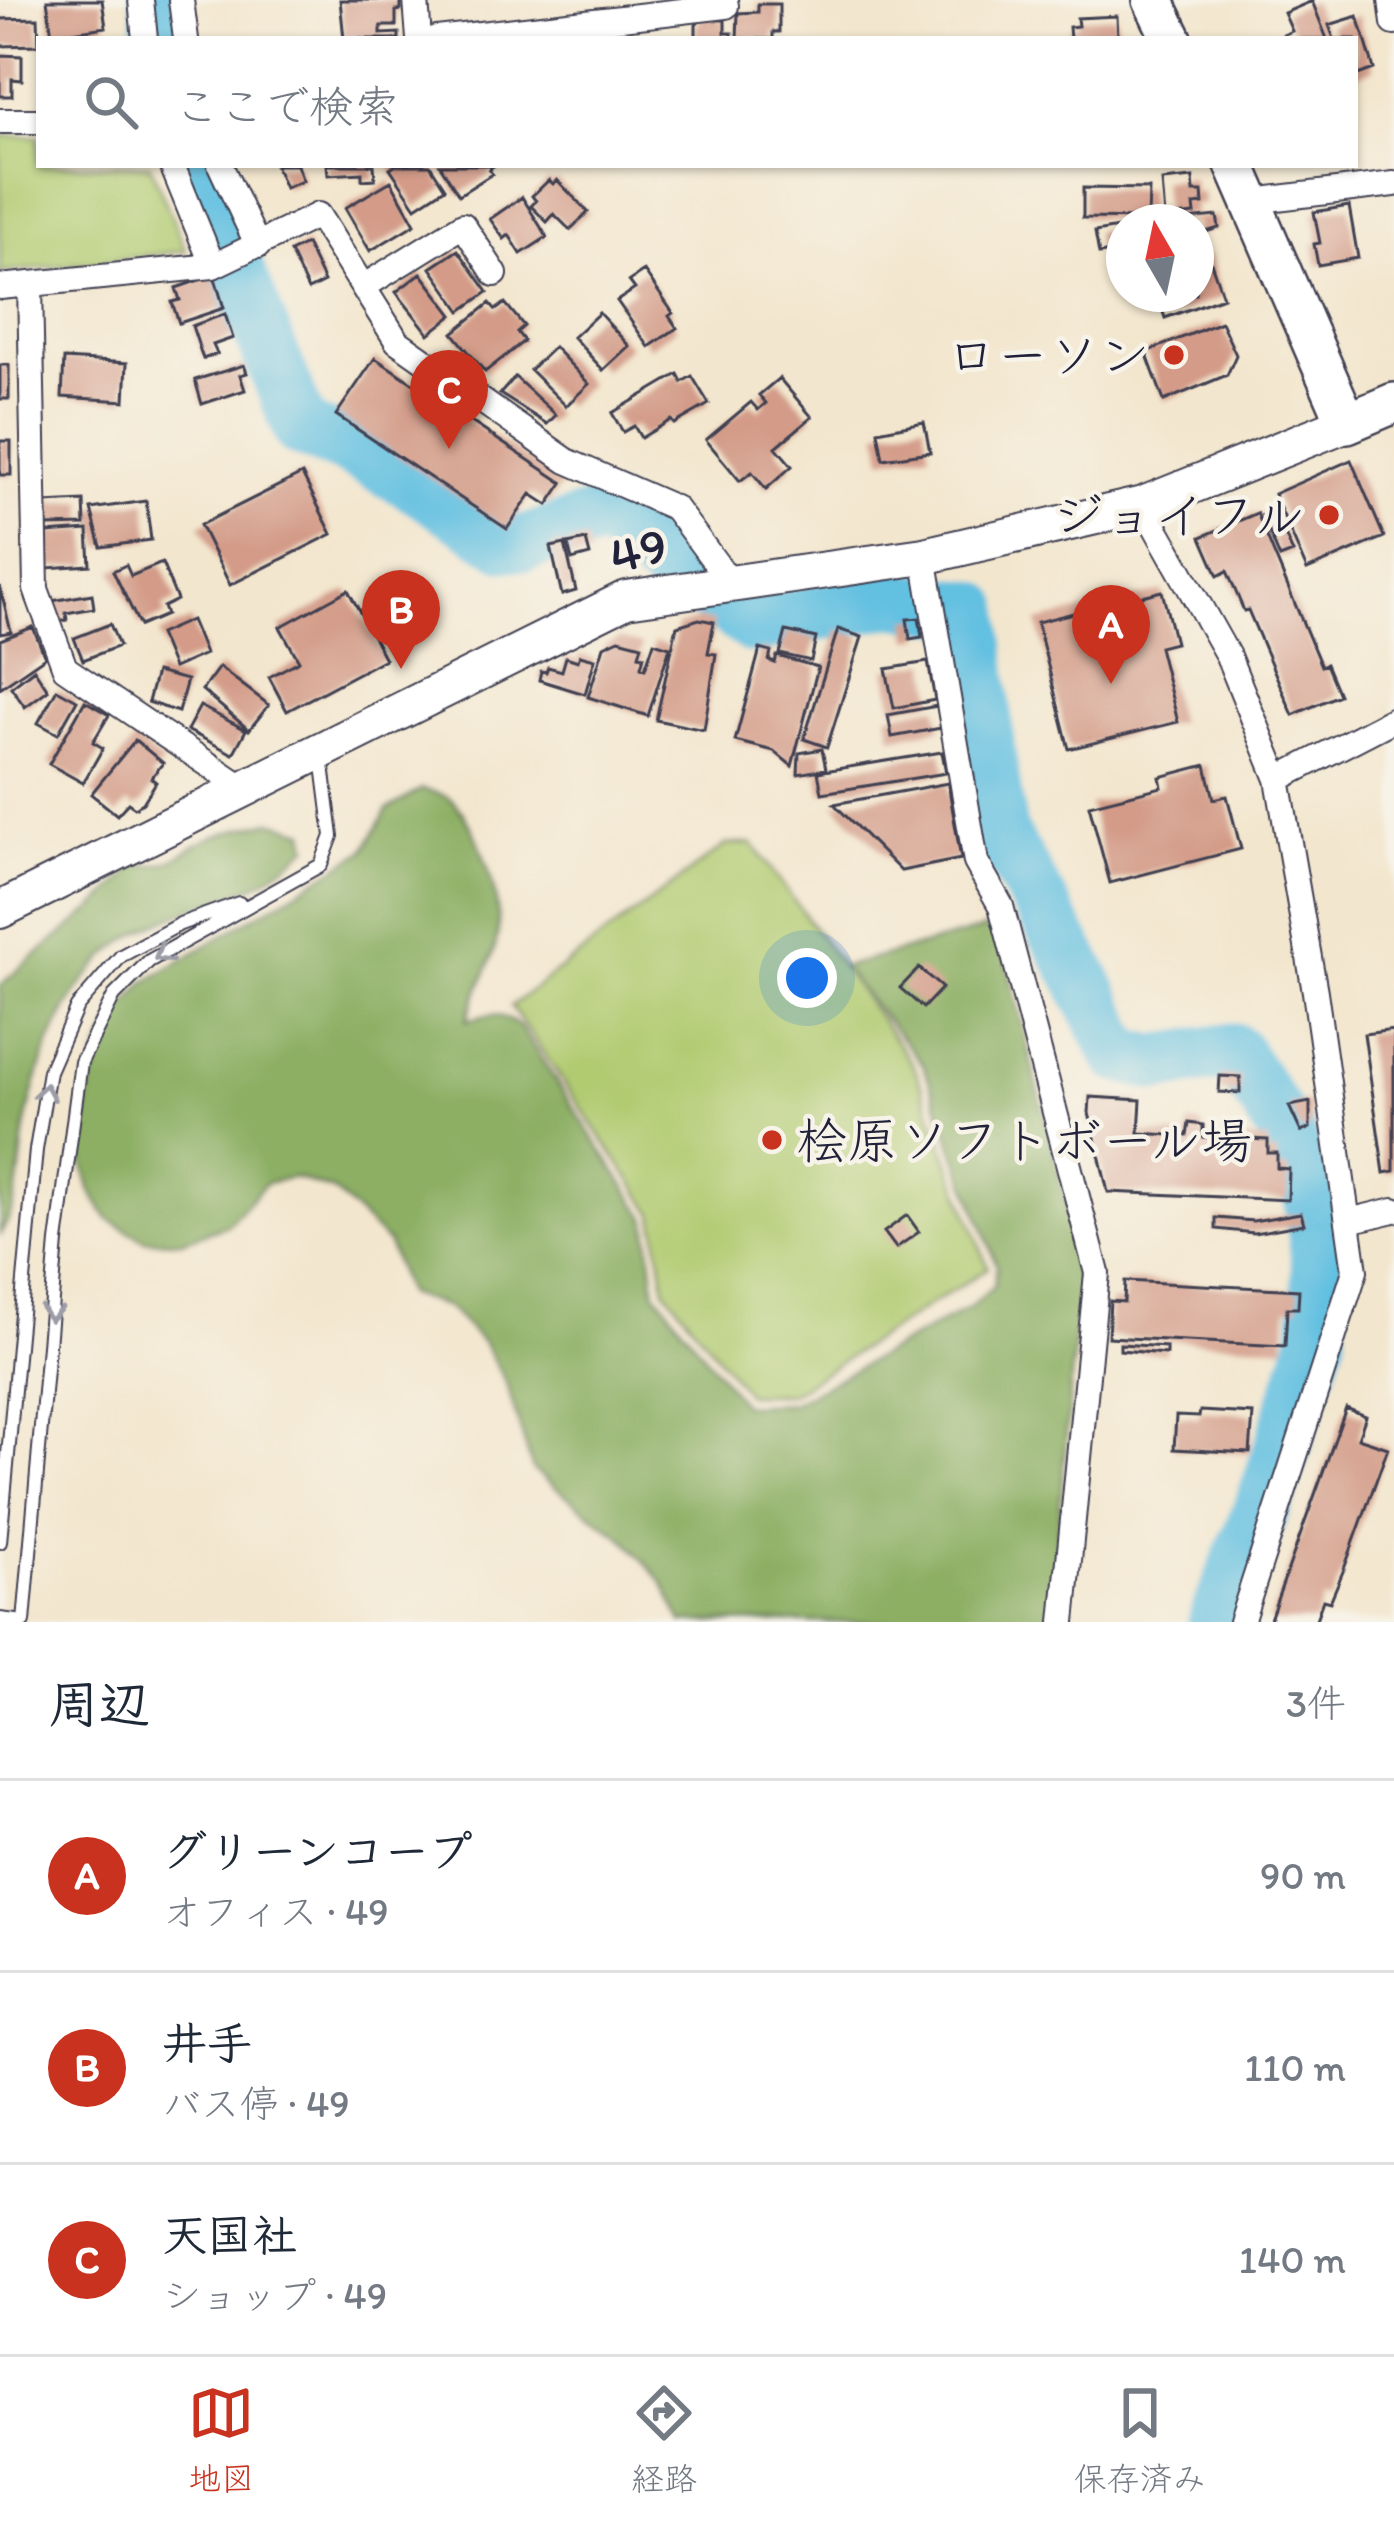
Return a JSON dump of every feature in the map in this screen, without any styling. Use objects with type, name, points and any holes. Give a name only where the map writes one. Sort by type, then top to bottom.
[{"type":"main road","points":[[1153,0],[1171,36]]},
{"type":"main road","points":[[1236,168],[1347,423]]},
{"type":"main road","name":"49","points":[[1347,423],[1394,403]]},
{"type":"street","points":[[140,0],[145,36]]},
{"type":"street","points":[[181,0],[186,36]]},
{"type":"street","points":[[416,0],[419,36]]},
{"type":"street","points":[[463,36],[726,6],[725,0]]},
{"type":"street","points":[[1391,0],[1394,23]]},
{"type":"street","points":[[0,121],[36,121]]},
{"type":"street","points":[[173,168],[213,266]]},
{"type":"street","points":[[221,168],[251,249]]},
{"type":"street","points":[[1253,201],[1394,184]]},
{"type":"street","points":[[0,287],[213,266],[318,215],[397,341],[566,461],[675,508],[726,583]]},
{"type":"street","points":[[363,287],[464,225],[495,274]]},
{"type":"street","points":[[30,285],[36,589],[65,668],[245,789]]},
{"type":"street","name":"49","points":[[0,910],[626,598],[924,556],[1143,505],[1347,423]]},
{"type":"street","points":[[1143,505],[1228,656],[1277,779],[1355,1271],[1241,1622]]},
{"type":"street","points":[[924,556],[976,862],[1001,906],[1097,1273],[1064,1622]]},
{"type":"street","points":[[1277,779],[1394,719]]},
{"type":"street","points":[[1349,1221],[1394,1210]]},
{"type":"lane","points":[[0,1619],[24,1622],[57,1242],[81,1062],[114,996],[149,961],[321,865],[332,836],[321,750]]},
{"type":"lane","points":[[0,1542],[35,1150],[49,1071],[77,1007],[122,956],[180,924],[262,895]]},
{"type":"green space","points":[[0,136],[36,136],[36,168],[151,168],[186,251],[0,273]]},
{"type":"green space","points":[[422,789],[446,796],[459,808],[485,859],[495,898],[496,942],[467,1020],[494,1015],[520,1027],[647,1219],[655,1291],[743,1405],[792,1403],[971,1307],[994,1286],[997,1266],[923,1064],[842,967],[998,925],[1081,1265],[1050,1622],[682,1622],[664,1584],[628,1542],[533,1470],[506,1383],[484,1344],[447,1307],[406,1294],[388,1243],[334,1191],[293,1177],[266,1183],[227,1225],[182,1241],[145,1240],[108,1219],[91,1192],[79,1148],[96,1059],[111,1023],[144,983],[365,850],[387,810]]},
{"type":"green space","points":[[271,821],[305,831],[308,847],[255,885],[127,940],[81,986],[58,1024],[35,1085],[16,1196],[0,1234],[0,986],[104,898],[135,865],[167,862],[213,837]]},
{"type":"green space","name":"桧原ソフトボール場","points":[[727,844],[753,844],[914,1066],[988,1268],[790,1394],[747,1394],[665,1289],[654,1214],[511,1006]]},
{"type":"building","points":[[47,0],[102,0],[106,27],[52,35]]},
{"type":"building","points":[[340,0],[401,0],[396,26],[381,26],[381,34],[399,36],[344,36]]},
{"type":"building","points":[[1312,1],[1326,36],[1281,36],[1292,31],[1284,13]]},
{"type":"building","points":[[758,4],[779,4],[779,32],[737,36],[738,13],[758,12]]},
{"type":"building","points":[[705,15],[717,15],[717,20],[725,20],[725,33],[732,36],[696,36],[696,25]]},
{"type":"building","points":[[1117,16],[1118,36],[1070,36],[1069,27],[1078,26],[1077,18]]},
{"type":"building","points":[[1358,16],[1374,69],[1358,75],[1358,36],[1333,36],[1329,25]]},
{"type":"building","points":[[38,18],[36,45],[0,46],[0,19]]},
{"type":"building","points":[[0,55],[22,56],[22,80],[12,79],[12,96],[0,96]]},
{"type":"building","points":[[276,168],[298,168],[303,181],[285,188]]},
{"type":"building","points":[[327,168],[374,168],[375,179],[362,180],[362,173],[328,175]]},
{"type":"building","points":[[390,168],[432,168],[445,188],[416,207]]},
{"type":"building","points":[[442,168],[490,168],[492,174],[459,195]]},
{"type":"building","points":[[1193,178],[1194,192],[1202,192],[1203,204],[1164,204],[1162,181]]},
{"type":"building","points":[[549,180],[553,184],[557,180],[588,212],[570,230],[554,214],[547,222],[531,206],[536,201],[532,196]]},
{"type":"building","points":[[391,181],[415,224],[370,251],[345,208]]},
{"type":"building","points":[[1083,188],[1149,189],[1148,204],[1106,204],[1106,218],[1083,218]]},
{"type":"building","points":[[522,197],[547,237],[521,254],[509,235],[504,239],[490,219]]},
{"type":"building","points":[[1349,206],[1358,258],[1318,265],[1314,244],[1320,243],[1314,212]]},
{"type":"building","points":[[1106,230],[1106,253],[1099,254],[1095,232]]},
{"type":"building","points":[[306,244],[324,282],[308,290],[290,252]]},
{"type":"building","points":[[458,250],[488,292],[461,311],[431,268]]},
{"type":"building","points":[[644,271],[673,313],[669,316],[677,328],[649,347],[617,301],[635,289],[629,281]]},
{"type":"building","points":[[1214,271],[1223,297],[1214,300]]},
{"type":"building","points":[[421,273],[453,315],[429,334],[396,292]]},
{"type":"building","points":[[214,275],[224,308],[179,323],[172,302],[180,300],[176,288]]},
{"type":"building","points":[[490,303],[496,310],[505,303],[524,326],[517,332],[524,341],[485,372],[453,333]]},
{"type":"building","points":[[599,313],[629,346],[603,370],[573,337]]},
{"type":"building","points":[[225,314],[233,338],[213,345],[217,354],[203,359],[192,326]]},
{"type":"building","points":[[1221,322],[1236,355],[1227,375],[1164,401],[1146,352]]},
{"type":"building","points":[[554,347],[589,384],[566,406],[530,370]]},
{"type":"building","points":[[375,358],[563,483],[548,505],[531,494],[507,529],[336,415]]},
{"type":"building","points":[[64,359],[127,363],[125,401],[62,397]]},
{"type":"building","points":[[0,365],[9,365],[9,399],[0,399]]},
{"type":"building","points":[[244,365],[247,373],[240,375],[245,390],[202,404],[195,380]]},
{"type":"building","points":[[678,374],[682,382],[692,376],[709,404],[641,438],[634,426],[623,432],[612,413]]},
{"type":"building","points":[[515,377],[556,415],[547,424],[500,394]]},
{"type":"building","points":[[779,378],[812,417],[776,447],[792,466],[766,489],[752,472],[740,481],[706,440],[751,402],[758,410],[766,403],[759,395]]},
{"type":"building","points":[[924,422],[930,452],[883,459],[878,431]]},
{"type":"building","points":[[0,441],[11,441],[11,475],[0,475]]},
{"type":"building","name":"ジョイフル","points":[[1351,460],[1384,537],[1307,570],[1274,494]]},
{"type":"building","points":[[302,474],[332,534],[230,585],[200,525]]},
{"type":"building","points":[[84,501],[85,525],[45,526],[44,503]]},
{"type":"building","points":[[146,501],[151,540],[101,547],[91,509]]},
{"type":"building","points":[[1274,510],[1293,553],[1280,558],[1262,515]]},
{"type":"building","points":[[1257,513],[1321,666],[1326,664],[1339,695],[1293,715],[1248,610],[1244,611],[1227,571],[1218,576],[1201,537]]},
{"type":"building","points":[[88,530],[90,565],[47,568],[46,533]]},
{"type":"building","points":[[586,540],[590,555],[572,560],[568,544]]},
{"type":"building","points":[[565,544],[576,591],[562,595],[551,547]]},
{"type":"building","points":[[162,563],[177,600],[163,607],[166,615],[140,626],[113,571],[126,565],[131,576]]},
{"type":"building","points":[[0,586],[11,632],[0,634]]},
{"type":"building","points":[[348,590],[385,659],[287,711],[269,677],[299,661],[280,627]]},
{"type":"building","points":[[1162,591],[1175,643],[1159,647],[1178,722],[1069,749],[1037,622]]},
{"type":"building","points":[[92,594],[94,608],[66,613],[67,620],[55,622],[52,601]]},
{"type":"building","points":[[919,618],[922,637],[910,639],[907,619]]},
{"type":"building","points":[[699,619],[714,622],[708,653],[716,654],[704,730],[656,720],[677,626]]},
{"type":"building","points":[[191,620],[205,654],[173,668],[159,634]]},
{"type":"building","points":[[110,624],[119,646],[83,660],[74,638]]},
{"type":"building","points":[[33,627],[45,657],[0,688],[0,640]]},
{"type":"building","points":[[838,629],[862,637],[827,747],[804,739]]},
{"type":"building","points":[[786,631],[816,638],[811,661],[780,654]]},
{"type":"building","points":[[619,639],[642,645],[639,655],[644,656],[641,667],[645,669],[654,642],[670,647],[648,716],[588,697],[604,646]]},
{"type":"building","points":[[760,649],[771,652],[769,661],[775,663],[777,656],[818,667],[792,766],[774,751],[735,741]]},
{"type":"building","points":[[580,655],[595,659],[585,694],[539,680],[541,671],[548,667],[562,671],[566,657],[578,661]]},
{"type":"building","points":[[928,662],[935,700],[894,708],[886,669]]},
{"type":"building","points":[[219,667],[269,705],[249,730],[202,690]]},
{"type":"building","points":[[34,669],[48,690],[25,707],[11,687]]},
{"type":"building","points":[[156,672],[187,680],[178,712],[148,702]]},
{"type":"building","points":[[57,689],[77,700],[58,734],[38,723]]},
{"type":"building","points":[[85,701],[109,715],[93,742],[103,748],[83,783],[49,764]]},
{"type":"building","points":[[200,706],[246,730],[233,754],[187,730]]},
{"type":"building","points":[[937,706],[941,728],[892,737],[888,715]]},
{"type":"building","points":[[135,740],[163,763],[151,778],[156,782],[143,803],[135,808],[128,803],[117,815],[91,794]]},
{"type":"building","points":[[822,749],[826,769],[798,774],[799,753]]},
{"type":"building","points":[[942,752],[946,773],[822,793],[818,772]]},
{"type":"building","points":[[1206,765],[1214,799],[1227,796],[1241,849],[1110,883],[1089,805],[1162,787],[1160,777]]},
{"type":"building","points":[[948,783],[961,859],[901,871],[834,804]]},
{"type":"building","points":[[919,968],[942,988],[923,1008],[900,988]]},
{"type":"building","points":[[1394,1030],[1394,1171],[1384,1173],[1364,1034]]},
{"type":"building","points":[[1220,1076],[1240,1077],[1240,1093],[1219,1092]]},
{"type":"building","points":[[1090,1097],[1141,1100],[1139,1133],[1187,1136],[1189,1123],[1203,1125],[1203,1137],[1268,1140],[1268,1153],[1277,1153],[1277,1168],[1289,1169],[1288,1200],[1108,1192],[1089,1113]]},
{"type":"building","points":[[1310,1102],[1310,1128],[1301,1132],[1289,1106]]},
{"type":"building","points":[[1301,1213],[1304,1224],[1254,1233],[1216,1229],[1216,1218],[1253,1221]]},
{"type":"building","points":[[907,1215],[919,1232],[896,1248],[884,1232]]},
{"type":"building","points":[[1125,1281],[1299,1290],[1298,1308],[1287,1308],[1285,1346],[1108,1337],[1110,1301],[1124,1302]]},
{"type":"building","points":[[1120,1344],[1166,1347],[1166,1354],[1120,1350]]},
{"type":"building","points":[[1346,1408],[1366,1416],[1358,1438],[1388,1448],[1330,1602],[1323,1600],[1315,1622],[1269,1622]]},
{"type":"building","points":[[1200,1411],[1253,1414],[1250,1453],[1174,1449],[1176,1416],[1199,1417]]},
{"type":"waterway","points":[[158,0],[163,36]]},
{"type":"waterway","points":[[195,168],[301,429],[350,448],[410,481],[506,543],[526,543],[612,514],[617,525],[664,567],[674,569],[753,625],[891,599],[973,609],[999,831],[1082,977],[1120,1055],[1156,1063],[1233,1051],[1284,1128],[1311,1190],[1320,1271],[1318,1336],[1268,1492],[1216,1622]]},
{"type":"place","name":"ローソン","points":[[1174,355]]},
{"type":"place","name":"天国社","points":[[449,449]]},
{"type":"place","name":"ジョイフル","points":[[1329,515]]},
{"type":"place","name":"井手","points":[[401,669]]},
{"type":"place","name":"グリーンコープ","points":[[1111,684]]},
{"type":"place","name":"桧原ソフトボール場","points":[[772,1140]]}]
